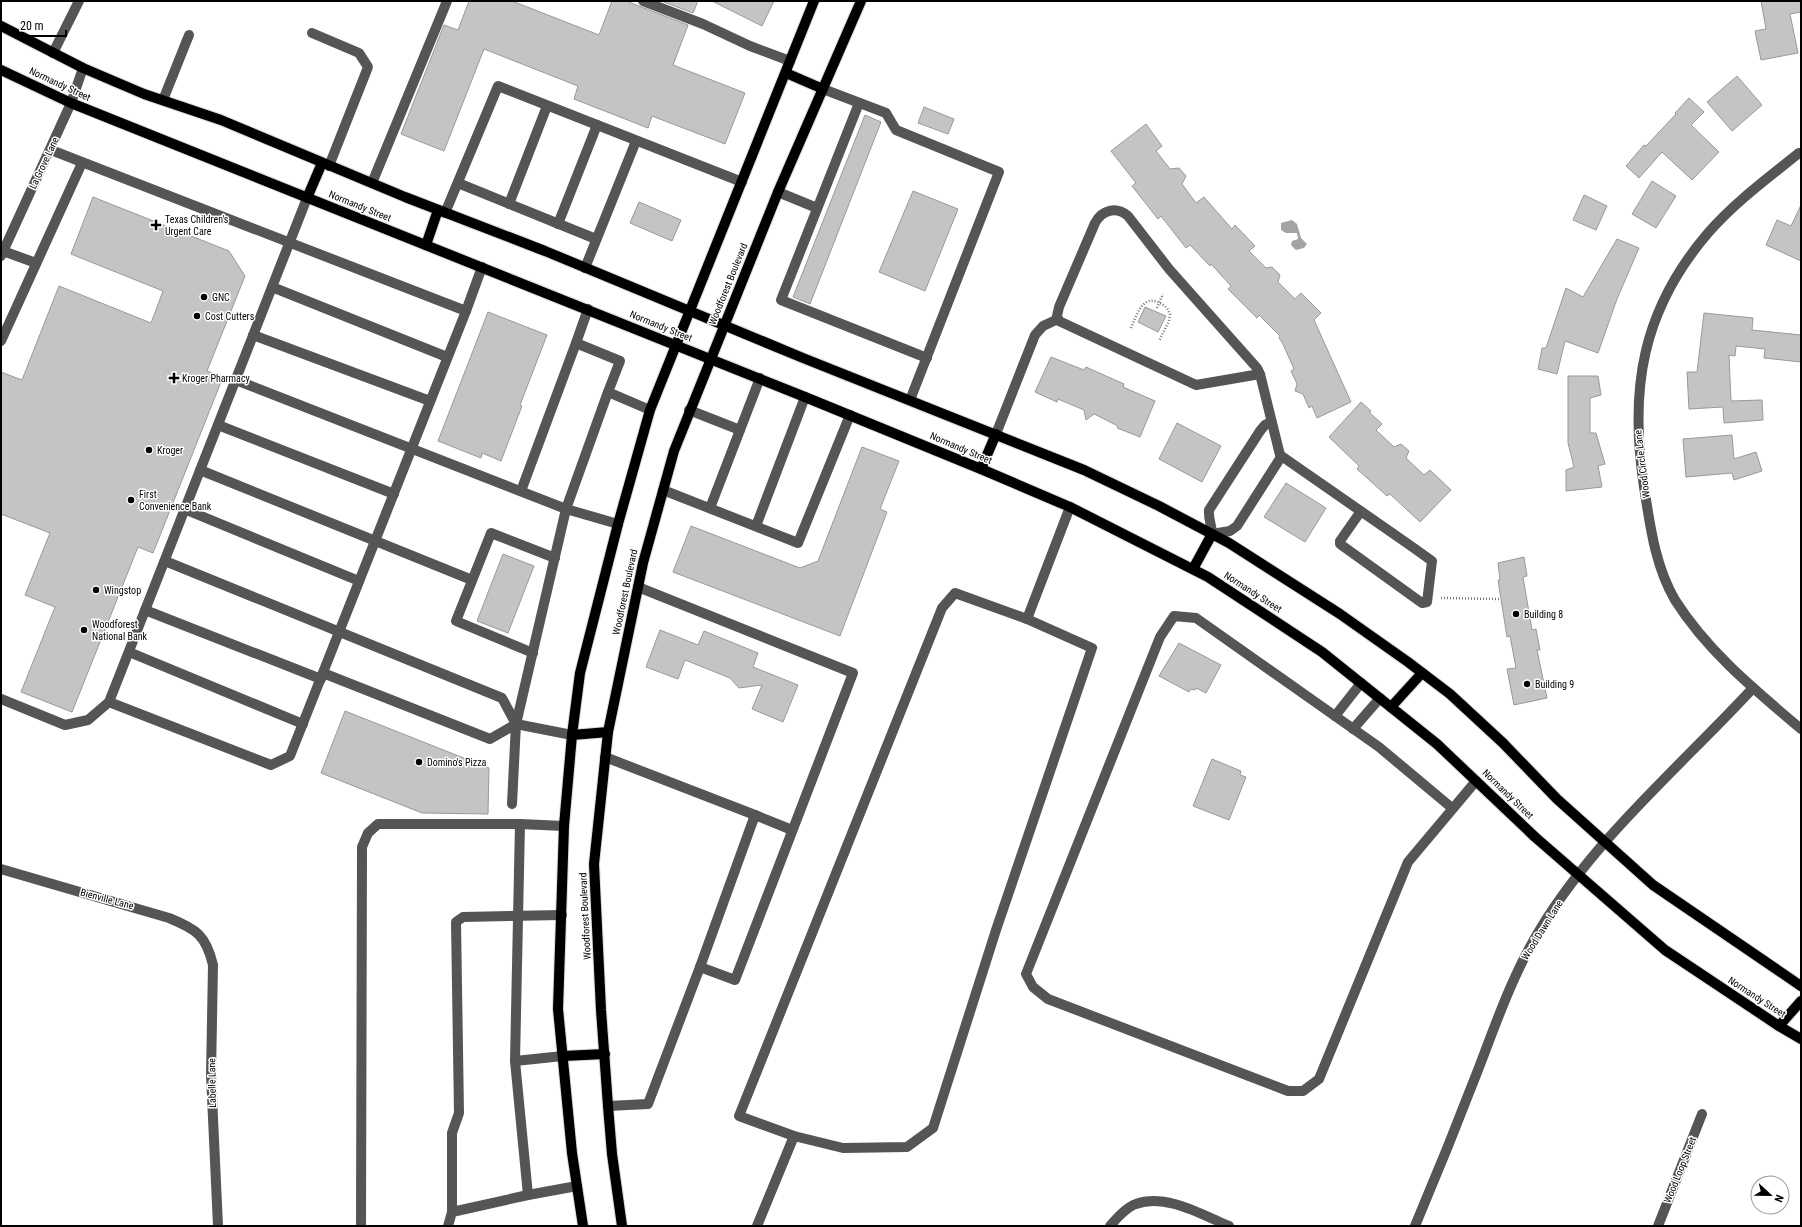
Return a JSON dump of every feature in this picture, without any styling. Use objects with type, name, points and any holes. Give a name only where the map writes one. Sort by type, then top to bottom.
[{"type":"main road","name":"Woodforest Boulevard","points":[[583,1226],[577,1186],[558,1009],[564,826],[572,734],[580,672],[618,524],[650,410],[814,1]]},
{"type":"main road","name":"Woodforest Boulevard","points":[[622,1226],[612,1154],[608,1106],[594,864],[608,732],[638,587],[674,451],[689,410],[778,192],[861,1]]},
{"type":"main road","points":[[1,26],[83,68],[163,100],[221,120],[325,164],[1084,470],[1159,506],[1229,543],[1340,614],[1450,694],[1503,743],[1557,798],[1653,885],[1801,986]]},
{"type":"main road","name":"Normandy Street","points":[[1,70],[71,103],[805,396],[981,469],[1070,507],[1208,577],[1322,652],[1437,744],[1578,874],[1664,950],[1801,1039]]},
{"type":"main road","points":[[786,73],[823,89]]},
{"type":"main road","points":[[307,198],[325,164]]},
{"type":"main road","points":[[426,245],[442,211]]},
{"type":"main road","points":[[981,469],[996,434]]},
{"type":"main road","points":[[1193,569],[1212,534]]},
{"type":"main road","points":[[1391,707],[1422,673]]},
{"type":"main road","points":[[572,734],[608,732]]},
{"type":"main road","points":[[1779,1026],[1801,1001]]},
{"type":"main road","points":[[563,1056],[605,1054]]},
{"type":"street","points":[[53,53],[79,1]]},
{"type":"street","points":[[372,183],[447,1]]},
{"type":"street","points":[[643,1],[703,24],[750,46],[790,61]]},
{"type":"street","points":[[312,33],[359,53],[368,67],[325,164]]},
{"type":"street","points":[[163,100],[189,35]]},
{"type":"street","name":"La Grove Lane","points":[[2,253],[71,103],[83,68]]},
{"type":"street","points":[[442,211],[458,183],[498,86],[742,182]]},
{"type":"street","points":[[823,89],[886,113],[896,130],[1000,172],[910,400]]},
{"type":"street","points":[[859,103],[781,300],[927,358]]},
{"type":"street","points":[[509,204],[547,106]]},
{"type":"street","points":[[558,224],[597,125]]},
{"type":"street","points":[[585,268],[636,141]]},
{"type":"street","points":[[50,150],[466,310]]},
{"type":"street","name":"Wood Circle Lane","points":[[1799,152],[1757,186],[1720,220],[1689,256],[1673,282],[1657,314],[1641,372],[1637,412],[1638,452],[1648,511],[1655,549],[1667,583],[1693,626],[1724,661],[1801,729]]},
{"type":"street","points":[[1,342],[82,163]]},
{"type":"street","points":[[458,183],[596,239]]},
{"type":"street","points":[[778,192],[817,208]]},
{"type":"street","points":[[1,699],[65,725],[88,720],[109,702],[307,198]]},
{"type":"street","points":[[1058,320],[1059,307],[1095,223],[1100,215],[1105,212],[1118,210],[1130,218],[1169,268],[1250,360],[1260,374],[1277,449],[1282,457],[1360,511],[1432,561],[1428,599],[1425,603],[1422,603],[1340,544],[1340,541],[1360,511]]},
{"type":"street","points":[[2,253],[36,263]]},
{"type":"street","points":[[109,702],[271,765],[290,756],[482,267]]},
{"type":"street","points":[[272,287],[447,357]]},
{"type":"street","points":[[521,491],[588,310]]},
{"type":"street","points":[[1058,320],[1065,326],[1196,385],[1260,374]]},
{"type":"street","points":[[996,434],[1035,335],[1043,326],[1058,320]]},
{"type":"street","points":[[253,334],[430,401]]},
{"type":"street","points":[[512,804],[516,724],[566,509],[620,361],[576,343]]},
{"type":"street","points":[[710,508],[760,378]]},
{"type":"street","points":[[236,380],[566,509],[618,524]]},
{"type":"street","points":[[608,392],[650,410]]},
{"type":"street","points":[[756,526],[805,396]]},
{"type":"street","points":[[689,410],[740,430]]},
{"type":"street","points":[[663,490],[798,543],[850,415]]},
{"type":"street","points":[[1270,422],[1260,431],[1209,510],[1212,534],[1230,531],[1237,526],[1282,457]]},
{"type":"street","points":[[218,425],[394,494]]},
{"type":"street","points":[[200,470],[472,580]]},
{"type":"street","points":[[1027,619],[1070,507]]},
{"type":"street","points":[[184,509],[359,581]]},
{"type":"street","points":[[533,653],[456,621],[491,533],[555,558]]},
{"type":"street","points":[[165,561],[502,698],[516,724]]},
{"type":"street","points":[[638,587],[853,673],[734,980],[700,967]]},
{"type":"street","points":[[956,593],[1027,619],[1092,648],[996,930],[933,1128],[907,1147],[843,1148],[794,1136],[739,1116],[942,608],[956,593]]},
{"type":"street","points":[[145,610],[490,739],[516,724],[572,734]]},
{"type":"street","points":[[1452,808],[1379,747],[1196,618],[1174,616],[1160,637],[1026,974],[1033,987],[1048,999],[1273,1086],[1288,1091],[1303,1091],[1319,1079],[1408,862],[1476,781]]},
{"type":"street","points":[[129,652],[303,724]]},
{"type":"street","points":[[1335,716],[1361,683]]},
{"type":"street","name":"Wood Dawn Lane","points":[[1415,1226],[1521,964],[1539,931],[1578,874],[1605,841],[1753,688]]},
{"type":"street","points":[[1353,729],[1380,698]]},
{"type":"street","points":[[605,757],[792,830]]},
{"type":"street","points":[[608,1106],[648,1104],[755,816]]},
{"type":"street","points":[[361,1226],[362,847],[368,833],[378,824],[520,824],[564,826]]},
{"type":"street","points":[[520,824],[515,1061],[528,1196]]},
{"type":"street","name":"Bienville Lane","points":[[1,869],[169,918],[187,925],[200,935],[205,942]]},
{"type":"street","points":[[448,1226],[452,1212],[452,1133],[459,1113],[456,922],[463,917],[562,915]]},
{"type":"street","name":"Labelle Lane","points":[[205,942],[209,948],[213,965],[211,1075],[218,1226]]},
{"type":"street","points":[[515,1061],[563,1056]]},
{"type":"street","name":"Wood Loop Street","points":[[1658,1226],[1702,1114]]},
{"type":"street","points":[[757,1226],[794,1136]]},
{"type":"street","points":[[452,1212],[577,1186]]},
{"type":"street","points":[[1110,1226],[1135,1204],[1159,1201],[1189,1209],[1230,1226]]},
{"type":"path","points":[[1157,308],[1163,294]]},
{"type":"path","points":[[1131,328],[1141,306],[1150,301],[1159,303],[1167,308],[1170,318],[1159,341]]},
{"type":"path","points":[[1435,597],[1501,599]]},
{"type":"shaded area","points":[[1292,220],[1297,224],[1301,238],[1307,244],[1304,248],[1296,250],[1291,245],[1292,241],[1298,239],[1297,233],[1286,233],[1281,230],[1281,223]]},
{"type":"building","points":[[469,1],[512,1],[599,35],[612,1],[626,1],[688,25],[673,65],[745,93],[725,144],[652,116],[648,128],[574,99],[578,86],[484,49],[444,151],[401,134],[444,25],[458,30]]},
{"type":"building","points":[[661,1],[698,1],[693,13]]},
{"type":"building","points":[[712,1],[774,1],[762,26]]},
{"type":"building","points":[[1761,1],[1801,1],[1801,12],[1790,14],[1798,53],[1761,60],[1755,31],[1766,29]]},
{"type":"building","points":[[1737,76],[1762,105],[1732,131],[1707,102]]},
{"type":"building","points":[[1689,98],[1704,112],[1691,125],[1719,152],[1692,180],[1662,152],[1639,178],[1626,166],[1644,145],[1646,146],[1676,114],[1675,113]]},
{"type":"building","points":[[924,107],[954,119],[948,134],[918,123]]},
{"type":"building","points":[[865,115],[881,122],[810,304],[793,297]]},
{"type":"building","points":[[1146,124],[1162,146],[1156,151],[1170,169],[1179,168],[1186,176],[1182,184],[1196,203],[1204,197],[1232,229],[1235,225],[1255,246],[1249,251],[1266,268],[1272,267],[1280,275],[1278,282],[1295,299],[1301,293],[1321,313],[1314,320],[1351,402],[1317,418],[1312,406],[1309,408],[1303,394],[1295,391],[1297,384],[1291,371],[1294,369],[1279,338],[1280,336],[1259,315],[1257,318],[1228,289],[1231,286],[1211,264],[1210,266],[1190,245],[1186,248],[1161,216],[1158,219],[1132,186],[1136,183],[1111,151]]},
{"type":"building","points":[[1652,181],[1676,196],[1656,228],[1632,214]]},
{"type":"building","points":[[913,191],[958,209],[925,291],[879,272]]},
{"type":"building","points":[[1584,195],[1607,206],[1596,230],[1573,220]]},
{"type":"building","points":[[93,197],[229,251],[245,276],[207,371],[223,377],[153,553],[138,547],[72,712],[21,692],[55,607],[25,595],[50,533],[1,514],[1,372],[22,380],[59,286],[151,323],[163,291],[71,254]]},
{"type":"building","points":[[639,202],[681,220],[672,241],[630,223]]},
{"type":"building","points":[[1801,205],[1801,261],[1766,245],[1777,220],[1791,226]]},
{"type":"building","points":[[1617,239],[1639,248],[1617,299],[1598,353],[1565,341],[1557,374],[1538,369],[1542,348],[1546,348],[1566,288],[1583,297]]},
{"type":"building","points":[[1145,307],[1166,316],[1158,332],[1138,322]]},
{"type":"building","points":[[488,312],[547,335],[520,405],[522,406],[501,461],[482,453],[481,458],[438,441]]},
{"type":"building","points":[[1704,313],[1753,318],[1752,330],[1801,335],[1801,362],[1764,358],[1765,349],[1736,346],[1735,356],[1729,355],[1731,401],[1762,400],[1763,420],[1724,423],[1723,407],[1689,409],[1687,372],[1697,372]]},
{"type":"building","points":[[1051,357],[1084,370],[1086,367],[1124,384],[1123,387],[1155,401],[1140,437],[1117,428],[1118,426],[1094,414],[1086,420],[1084,410],[1058,399],[1057,402],[1035,392]]},
{"type":"building","points":[[1568,376],[1598,376],[1601,395],[1590,398],[1590,433],[1596,433],[1605,464],[1598,466],[1602,487],[1566,491],[1566,470],[1574,467],[1568,443]]},
{"type":"building","points":[[1361,402],[1382,424],[1376,430],[1394,447],[1401,444],[1409,451],[1406,458],[1424,475],[1430,470],[1451,490],[1420,522],[1390,494],[1387,496],[1357,469],[1359,466],[1329,437]]},
{"type":"building","points":[[1177,423],[1221,446],[1202,482],[1159,459]]},
{"type":"building","points":[[1732,435],[1734,459],[1756,452],[1762,471],[1734,480],[1732,473],[1686,477],[1683,439]]},
{"type":"building","points":[[862,447],[899,461],[880,509],[887,512],[840,636],[673,572],[691,526],[800,568],[818,561]]},
{"type":"building","points":[[1286,483],[1326,508],[1305,542],[1264,517]]},
{"type":"building","points":[[503,554],[534,566],[508,633],[477,621]]},
{"type":"building","name":"Building 8","points":[[1524,557],[1527,576],[1523,577],[1532,630],[1536,629],[1540,650],[1537,650],[1547,698],[1514,705],[1507,669],[1516,668],[1510,636],[1507,637],[1498,580],[1500,580],[1498,563]]},
{"type":"building","points":[[660,630],[698,645],[704,631],[758,653],[753,667],[798,685],[783,722],[752,709],[762,685],[739,688],[730,678],[685,660],[678,679],[646,667]]},
{"type":"building","points":[[1179,643],[1221,665],[1206,693],[1196,688],[1195,690],[1191,689],[1189,692],[1159,676]]},
{"type":"building","points":[[345,711],[489,768],[488,814],[422,813],[321,773]]},
{"type":"building","points":[[1212,759],[1241,771],[1240,775],[1246,777],[1229,820],[1193,806]]},
{"type":"place","name":"Texas Children's Urgent Care","points":[[156,225]]},
{"type":"place","name":"GNC","points":[[204,297]]},
{"type":"place","name":"Cost Cutters","points":[[197,316]]},
{"type":"place","name":"Kroger Pharmacy","points":[[174,378]]},
{"type":"place","name":"Kroger","points":[[149,450]]},
{"type":"place","name":"First Convenience Bank","points":[[131,500]]},
{"type":"place","name":"Wingstop","points":[[96,590]]},
{"type":"place","name":"Building 8","points":[[1516,614]]},
{"type":"place","name":"Woodforest National Bank","points":[[84,630]]},
{"type":"place","name":"Building 9","points":[[1527,684]]},
{"type":"place","name":"Domino's Pizza","points":[[419,762]]}]
